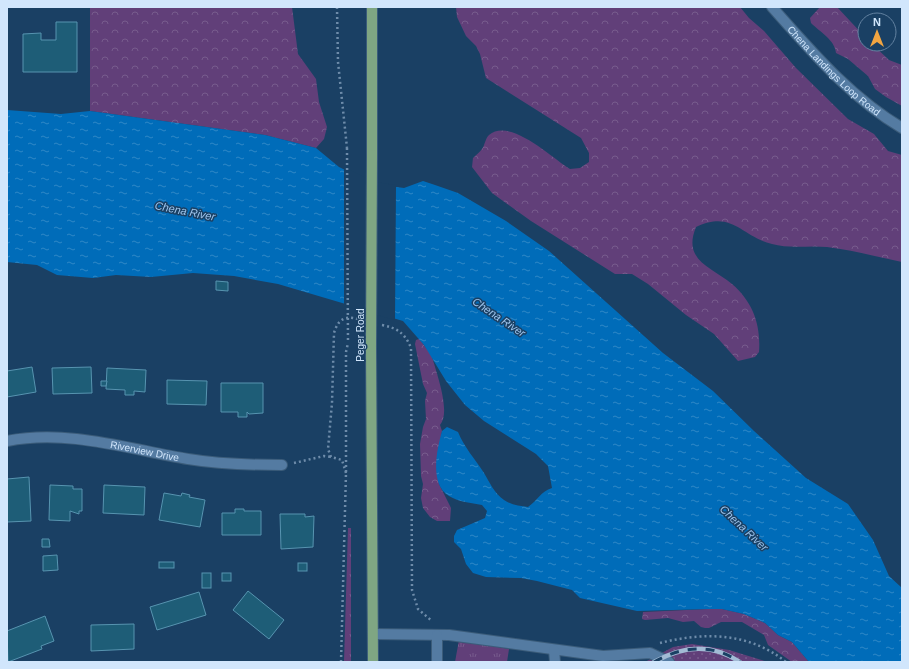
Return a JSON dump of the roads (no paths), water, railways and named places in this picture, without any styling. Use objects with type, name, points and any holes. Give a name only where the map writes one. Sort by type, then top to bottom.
[{"type":"main road","name":"Peger Road","points":[[372,7],[373,662]]},
{"type":"street","name":"Chena Landings Loop Road","points":[[772,7],[827,68],[855,95],[902,128]]},
{"type":"street","name":"Riverview Drive","points":[[7,442],[40,438],[81,439],[189,459],[282,465]]},
{"type":"street","points":[[373,634],[449,635],[603,656],[650,653],[669,662]]},
{"type":"street","points":[[436,662],[437,635]]},
{"type":"street","points":[[554,650],[555,662]]},
{"type":"water","name":"Chena River","points":[[7,110],[61,114],[90,111],[265,135],[316,148],[339,167],[374,184],[404,188],[423,181],[458,193],[506,221],[549,251],[663,353],[713,391],[754,431],[806,478],[848,504],[873,540],[889,576],[902,588],[902,662],[809,662],[792,642],[778,635],[765,623],[744,614],[722,609],[637,611],[580,598],[572,590],[537,581],[521,578],[486,577],[473,573],[466,564],[461,549],[454,542],[454,536],[457,530],[485,518],[487,511],[482,505],[457,500],[449,496],[439,483],[436,466],[438,447],[442,431],[447,427],[458,432],[466,448],[495,491],[507,502],[519,506],[528,507],[545,491],[552,488],[548,466],[536,454],[484,421],[465,405],[446,381],[424,345],[403,321],[278,284],[234,276],[193,273],[151,277],[116,275],[93,278],[57,275],[37,265],[7,262]]},
{"type":"railway","points":[[654,662],[675,653],[697,649],[708,649],[719,652],[740,662]]}]
